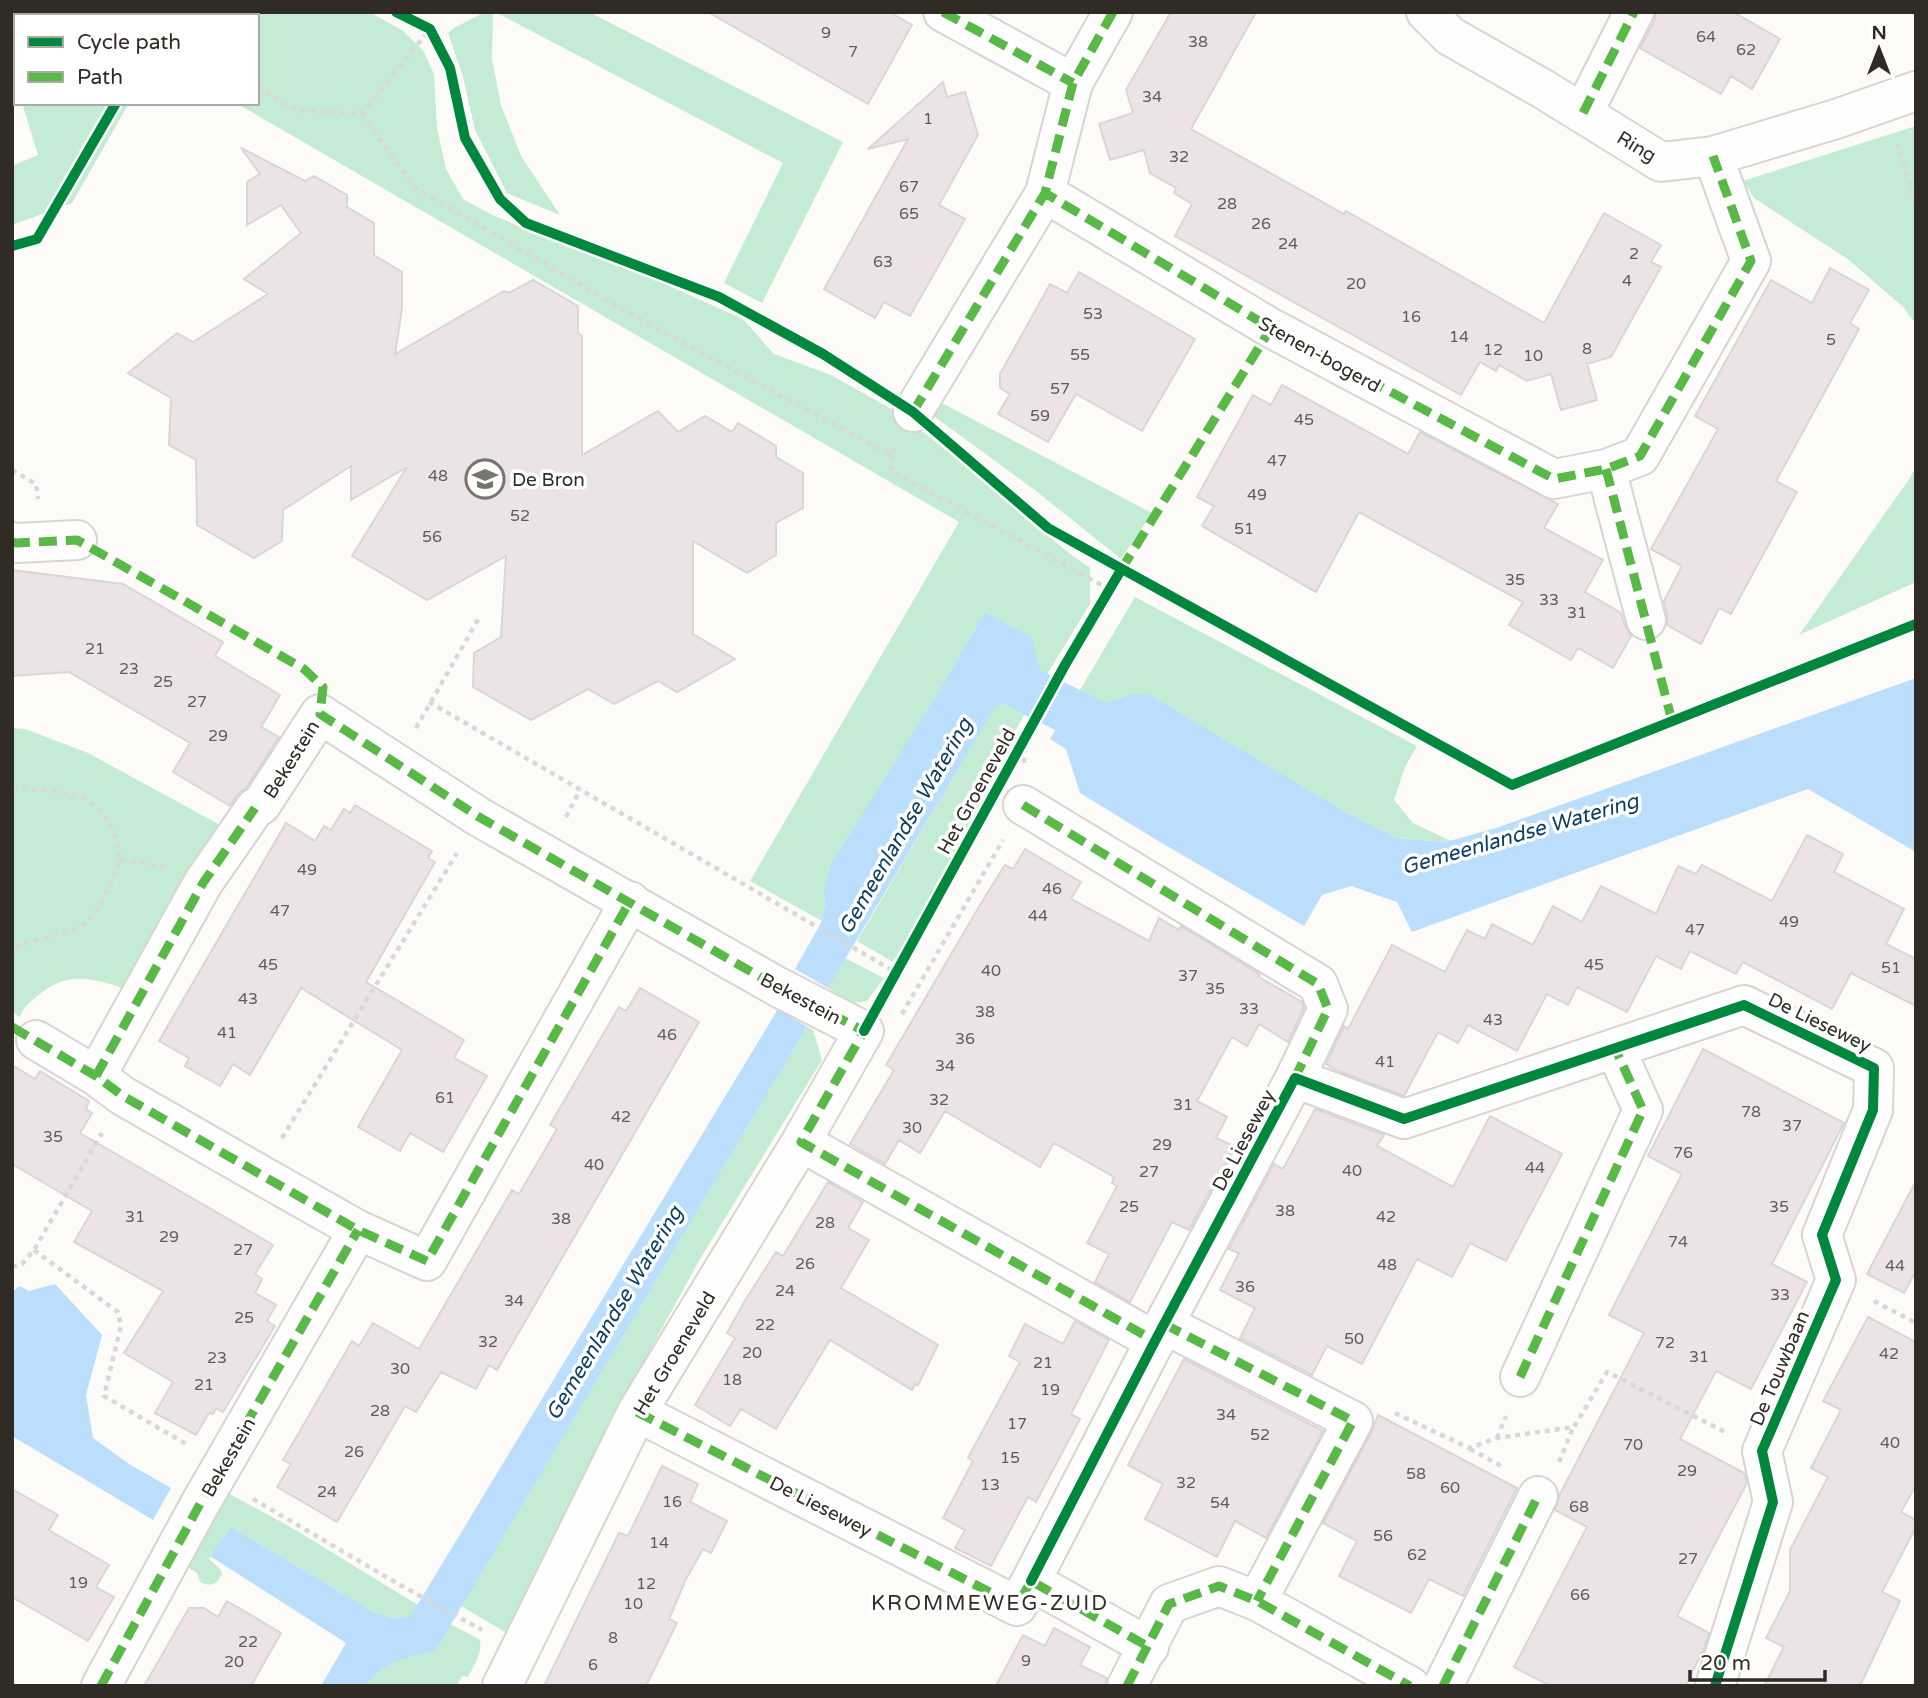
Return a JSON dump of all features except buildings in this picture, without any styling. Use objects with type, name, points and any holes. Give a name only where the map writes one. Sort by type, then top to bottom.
[{"type":"street","points":[[943,12],[1073,83]]},
{"type":"street","points":[[914,412],[1045,193],[1073,83],[1113,12]]},
{"type":"street","name":"Ring","points":[[1426,12],[1450,36],[1661,162],[1713,156],[1900,97]]},
{"type":"street","points":[[1583,113],[1634,12]]},
{"type":"street","name":"Stenen-bogerd","points":[[1045,193],[1271,328],[1554,480],[1605,469],[1640,456],[1752,261],[1713,156]]},
{"type":"street","points":[[1605,469],[1646,620]]},
{"type":"street","points":[[12,542],[77,540]]},
{"type":"street","name":"Bekestein","points":[[110,1086],[203,883],[254,808],[261,805],[320,713],[479,817],[778,987],[864,1031]]},
{"type":"street","name":"De Liesewey","points":[[637,1412],[1017,1606],[1295,1078],[1328,1009],[1318,984],[1023,805]]},
{"type":"street","points":[[36,1040],[358,1230],[427,1261],[630,901]]},
{"type":"street","name":"De Liesewey","points":[[1295,1078],[1404,1119],[1744,1005],[1874,1068]]},
{"type":"street","name":"Het Groeneveld","points":[[502,1686],[637,1412],[801,1142],[864,1031]]},
{"type":"street","points":[[1520,1377],[1643,1110],[1615,1048]]},
{"type":"street","name":"De Touwbaan","points":[[1714,1686],[1773,1502],[1762,1451],[1836,1280],[1822,1235],[1873,1110],[1874,1068]]},
{"type":"street","points":[[801,1142],[1160,1332],[1353,1421],[1257,1601]]},
{"type":"street","name":"Bekestein","points":[[101,1686],[358,1230]]},
{"type":"street","points":[[1443,1686],[1538,1496]]},
{"type":"street","points":[[1031,1581],[1149,1647]]},
{"type":"street","points":[[1127,1686],[1170,1604],[1219,1586],[1257,1601],[1410,1686]]},
{"type":"path","points":[[362,113],[434,30],[419,24]]},
{"type":"path","points":[[259,88],[297,111],[362,113]]},
{"type":"path","points":[[1900,97],[1916,204]]},
{"type":"path","points":[[362,113],[414,187],[643,321],[891,455]]},
{"type":"path","points":[[914,412],[891,455],[891,471],[1112,584],[1103,600]]},
{"type":"path","points":[[397,762],[480,617]]},
{"type":"path","points":[[429,702],[897,972]]},
{"type":"path","points":[[12,789],[69,793],[94,804],[110,820],[121,859],[107,893],[87,922],[64,933],[19,945],[12,956]]},
{"type":"path","points":[[259,1174],[479,817]]},
{"type":"path","points":[[864,1031],[903,961]]},
{"type":"path","points":[[12,1267],[22,1264],[34,1250],[110,1086]]},
{"type":"path","points":[[34,1250],[118,1312],[121,1326],[104,1396],[216,1478],[477,1627]]},
{"type":"path","points":[[1353,1421],[1364,1398],[1469,1448],[1497,1438],[1574,1427],[1607,1371],[1762,1451]]},
{"type":"green space","points":[[12,12],[369,12],[402,30],[423,50],[434,74],[437,128],[446,169],[463,199],[492,215],[665,284],[743,319],[774,354],[831,375],[902,415],[1090,568],[1090,604],[1043,681],[1030,637],[985,612],[824,892],[822,921],[750,881],[959,522],[239,105],[259,105],[259,14],[14,14],[14,78]]},
{"type":"green space","points":[[485,12],[493,12],[492,59],[501,105],[521,156],[560,215],[507,193],[475,130],[463,77],[448,33]]},
{"type":"green space","points":[[495,12],[589,12],[843,142],[762,303],[724,283],[783,163]]},
{"type":"green space","points":[[23,105],[128,105],[72,203],[12,225],[12,166],[38,155]]},
{"type":"green space","points":[[1916,126],[1916,324],[1903,307],[1849,260],[1754,198],[1743,181]]},
{"type":"green space","points":[[934,399],[1152,513],[1121,559],[1036,491],[928,412]]},
{"type":"green space","points":[[1916,466],[1916,582],[1799,635],[1910,478]]},
{"type":"green space","points":[[1135,597],[1417,746],[1405,767],[1394,800],[1413,823],[1451,841],[1397,838],[1132,694],[1096,706],[1071,705]]},
{"type":"green space","points":[[1002,703],[1011,703],[1026,712],[990,775],[989,794],[982,811],[893,962],[857,941],[985,723],[995,707]]},
{"type":"green space","points":[[12,728],[25,729],[88,753],[233,832],[139,994],[89,979],[65,980],[31,1001],[20,1017],[12,1012]]},
{"type":"green space","points":[[845,958],[884,978],[867,1001],[853,1003],[828,988]]},
{"type":"green space","points":[[806,1026],[813,1030],[822,1060],[700,1259],[621,1403],[505,1632],[461,1606]]},
{"type":"green space","points":[[222,1490],[289,1526],[418,1605],[410,1617],[392,1618],[376,1613],[231,1527],[209,1559],[220,1569],[220,1578],[213,1584],[200,1582],[197,1573],[181,1563]]},
{"type":"green space","points":[[450,1624],[479,1639],[480,1644],[478,1658],[468,1677],[462,1676],[457,1686],[367,1686],[388,1666],[434,1651]]},
{"type":"water","points":[[985,612],[1031,637],[1043,681],[1026,712],[1011,704],[995,707],[828,988],[795,969],[822,921],[824,892],[830,866]]},
{"type":"water","points":[[1916,678],[1916,852],[1808,789],[1412,932],[1397,902],[1351,886],[1322,895],[1304,926],[1080,793],[1066,749],[1050,739],[1071,705],[1096,706],[1132,694],[1150,695],[1345,812],[1397,838],[1446,842],[1499,827]]},
{"type":"water","points":[[778,1009],[806,1026],[804,1032],[435,1651],[406,1658],[388,1666],[367,1686],[321,1686],[346,1643],[210,1556],[231,1527],[376,1613],[392,1618],[410,1617]]},
{"type":"water","points":[[55,1284],[102,1335],[86,1395],[93,1438],[129,1464],[171,1488],[153,1520],[12,1436],[12,1292],[20,1286],[29,1291]]},
{"type":"waterway","name":"Gemeenlandse Watering","points":[[986,686],[995,671],[1125,738]]},
{"type":"marked path","points":[[943,12],[1073,83]]},
{"type":"marked path","points":[[1113,12],[1073,83],[1045,193],[1271,328],[1554,479],[1606,469],[1640,456],[1751,261],[1713,156]]},
{"type":"marked path","points":[[1583,113],[1634,12]]},
{"type":"marked path","points":[[913,412],[1045,193]]},
{"type":"marked path","points":[[1121,570],[1271,328]]},
{"type":"marked path","points":[[1606,469],[1672,721]]},
{"type":"marked path","points":[[12,542],[77,540],[304,669],[323,687],[320,714],[479,817],[778,987],[864,1031],[801,1142],[1155,1341]]},
{"type":"marked path","points":[[1023,805],[1318,984],[1328,1009],[1295,1078]]},
{"type":"marked path","points":[[96,1076],[203,883],[255,808]]},
{"type":"marked path","points":[[12,1027],[96,1076],[123,1096],[358,1230],[427,1261],[630,901]]},
{"type":"marked path","points":[[1520,1377],[1643,1110],[1615,1048]]},
{"type":"marked path","points":[[101,1686],[200,1504],[358,1230]]},
{"type":"marked path","points":[[1164,1324],[1353,1421],[1257,1601]]},
{"type":"marked path","points":[[637,1412],[1017,1606],[1031,1581],[1149,1647]]},
{"type":"marked path","points":[[1443,1686],[1538,1496]]},
{"type":"marked path","points":[[1127,1686],[1169,1604],[1219,1586],[1257,1601],[1410,1686]]},
{"type":"cycle path","points":[[396,12],[430,29],[450,68],[465,138],[500,199],[526,223],[719,297],[823,354],[913,412],[1048,528],[1512,785],[1916,624]]},
{"type":"cycle path","points":[[12,246],[37,239],[115,105]]},
{"type":"cycle path","points":[[864,1031],[1065,665],[1121,570]]},
{"type":"cycle path","points":[[1031,1581],[1295,1078],[1404,1119],[1744,1005],[1874,1068],[1873,1110],[1822,1235],[1836,1280],[1762,1451],[1773,1502],[1715,1686]]},
{"type":"place","name":"De Bron","points":[[485,479]]},
{"type":"district","name":"KROMMEWEG-ZUID","points":[[990,1603]]}]
